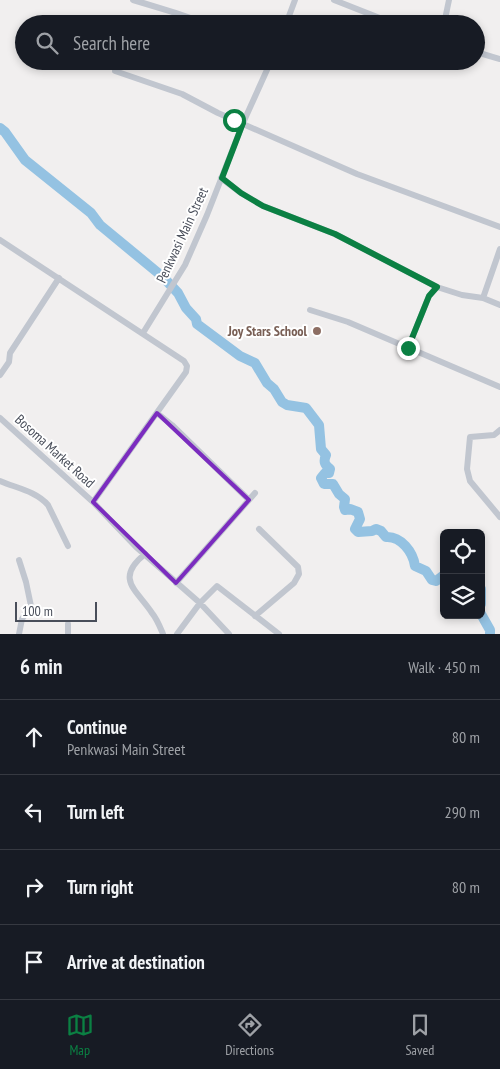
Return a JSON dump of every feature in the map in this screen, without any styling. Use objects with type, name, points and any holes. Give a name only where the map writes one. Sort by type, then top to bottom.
[{"type":"street","points":[[133,0],[150,4],[178,15]]},
{"type":"street","points":[[289,15],[295,0]]},
{"type":"street","points":[[334,0],[372,15]]},
{"type":"street","points":[[446,15],[449,0]]},
{"type":"street","points":[[485,55],[500,59]]},
{"type":"street","name":"Penkwasi Main Street","points":[[143,333],[185,265],[243,123],[267,70]]},
{"type":"street","points":[[115,71],[182,94],[218,113],[357,174],[500,227]]},
{"type":"street","points":[[222,178],[241,193],[263,206],[335,234],[437,287],[462,295],[483,298],[500,305]]},
{"type":"street","points":[[0,240],[143,333],[184,361],[187,366],[186,372],[93,502]]},
{"type":"street","points":[[483,298],[500,249]]},
{"type":"street","points":[[0,375],[8,362],[10,353],[59,278]]},
{"type":"street","points":[[408,348],[426,302],[437,287]]},
{"type":"street","points":[[310,310],[348,322],[500,388]]},
{"type":"street","points":[[157,413],[172,425],[249,500]]},
{"type":"street","name":"Bosoma Market Road","points":[[0,418],[93,502],[136,547],[200,603],[230,634]]},
{"type":"street","points":[[500,430],[494,435],[470,437],[467,469],[470,481],[500,517]]},
{"type":"street","points":[[0,481],[35,494],[43,499],[48,505],[68,546]]},
{"type":"street","points":[[176,582],[255,493]]},
{"type":"street","points":[[255,616],[294,583],[299,574],[298,567],[260,529]]},
{"type":"street","points":[[145,554],[133,565],[130,579],[132,588],[153,613],[163,634]]},
{"type":"street","points":[[19,560],[31,606],[22,619],[19,634]]},
{"type":"street","points":[[176,634],[200,603],[217,586],[279,634]]},
{"type":"street","points":[[68,624],[68,634]]},
{"type":"highlighted area","points":[[157,413],[249,500],[176,583],[93,502]]},
{"type":"waterway","points":[[0,128],[25,160],[91,213],[100,225],[163,277],[178,293],[186,308],[196,319],[197,324],[240,356],[255,363],[267,383],[274,389],[282,402],[287,405],[306,408],[319,425],[321,449],[326,455],[325,463],[330,469],[329,473],[325,473],[321,478],[324,484],[333,484],[339,494],[345,499],[345,510],[350,509],[358,512],[360,519],[355,529],[358,532],[376,529],[381,531],[386,537],[397,539],[409,550],[415,566],[426,571],[432,580],[436,581],[440,578]]},
{"type":"waterway","points":[[484,619],[490,630],[490,634]]},
{"type":"place","name":"Joy Stars School","points":[[317,331]]},
{"type":"route","points":[[234,120],[243,123],[222,178],[241,193],[263,206],[335,234],[437,287],[429,296],[423,308],[408,348]]}]
